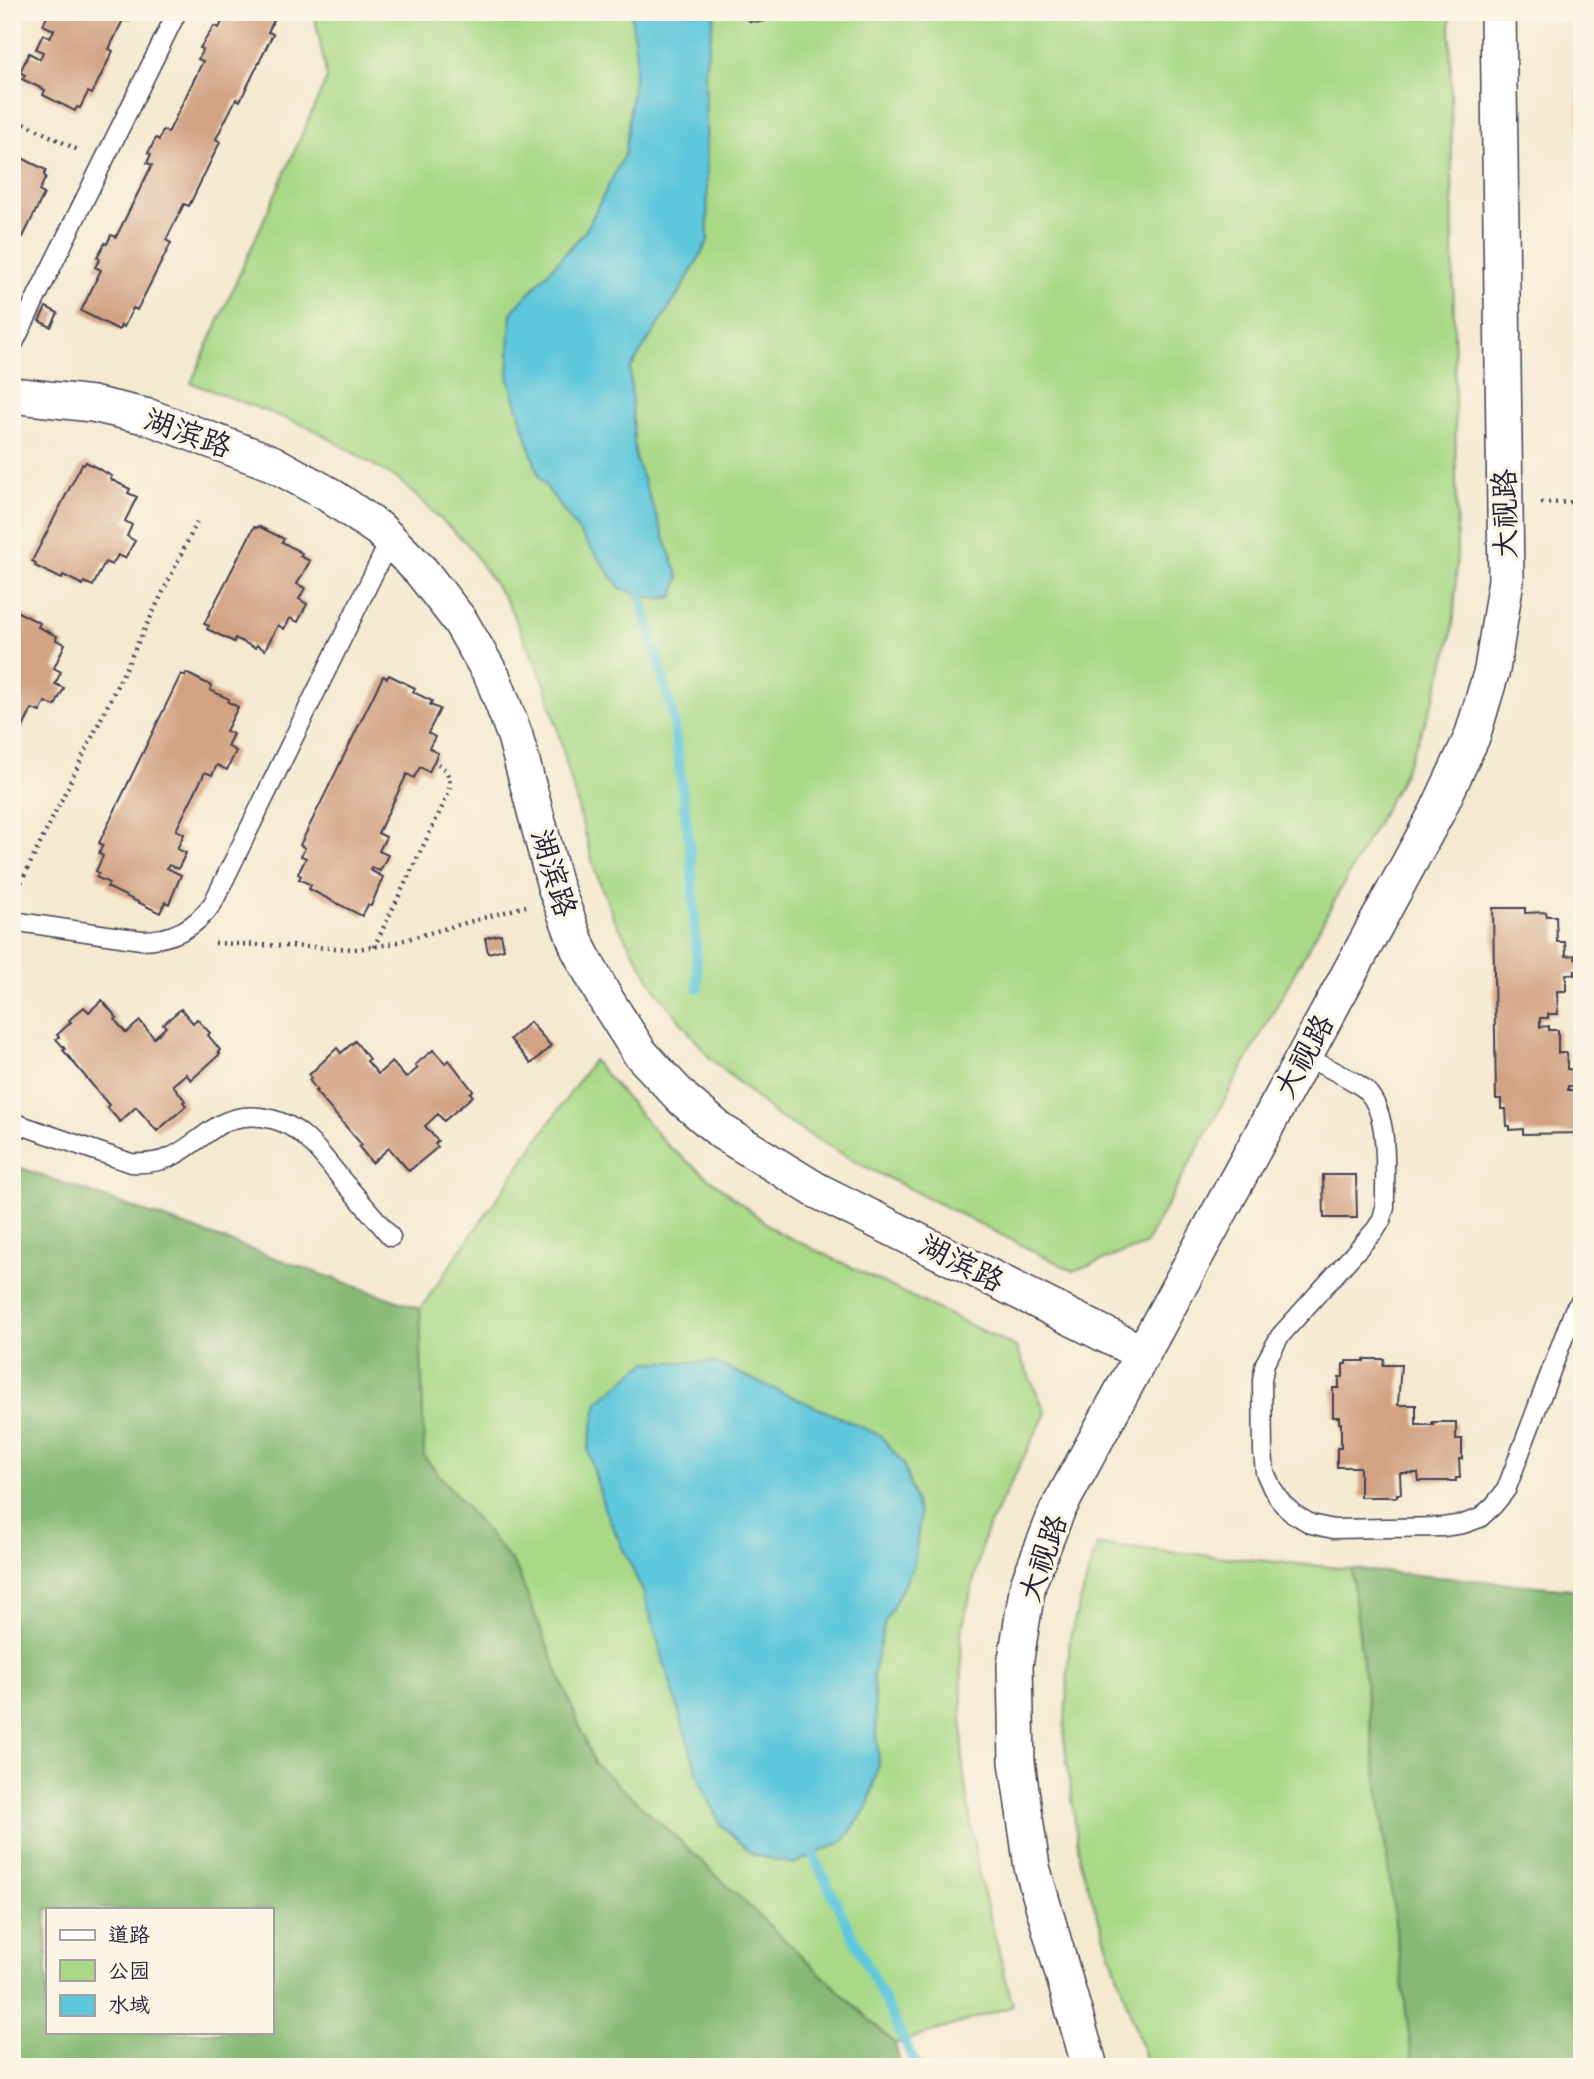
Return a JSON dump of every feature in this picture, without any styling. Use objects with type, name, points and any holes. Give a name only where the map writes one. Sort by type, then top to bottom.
[{"type":"street","name":"大视路","points":[[1090,2067],[1032,1867],[1017,1762],[1015,1665],[1028,1584],[1057,1511],[1437,812],[1472,737],[1492,670],[1506,580],[1498,12]]},
{"type":"street","name":"湖滨路","points":[[12,395],[93,404],[149,417],[272,463],[317,488],[379,529],[421,570],[460,621],[493,678],[515,736],[559,897],[579,950],[640,1053],[683,1099],[722,1132],[816,1190],[1142,1353]]},
{"type":"lane","points":[[12,347],[177,12]]},
{"type":"lane","points":[[754,13],[761,12]]},
{"type":"lane","points":[[12,921],[155,940],[179,934],[205,914],[213,903],[390,540]]},
{"type":"lane","points":[[1304,1056],[1362,1087],[1371,1095],[1378,1108],[1383,1124],[1385,1207],[1376,1229],[1280,1336],[1265,1363],[1262,1380],[1265,1472],[1282,1503],[1294,1514],[1311,1524],[1333,1529],[1443,1527],[1480,1518],[1506,1490],[1574,1310],[1582,1299]]},
{"type":"lane","points":[[12,1122],[131,1163],[148,1164],[186,1150],[215,1127],[233,1119],[255,1116],[268,1118],[289,1126],[309,1140],[391,1237]]},
{"type":"path","points":[[12,117],[103,162]]},
{"type":"path","points":[[12,899],[199,518]]},
{"type":"path","points":[[373,947],[449,793],[448,774],[438,764]]},
{"type":"path","points":[[209,943],[358,949],[390,944],[559,897]]},
{"type":"green space","points":[[314,12],[1450,12],[1457,552],[1454,618],[1445,661],[1425,723],[1399,783],[1145,1245],[1073,1271],[860,1164],[777,1116],[709,1057],[658,993],[614,919],[595,871],[545,683],[508,604],[468,545],[399,480],[311,428],[191,383],[327,78]]},
{"type":"green space","points":[[593,1060],[668,1146],[776,1231],[1016,1347],[1046,1413],[985,1534],[961,1633],[963,1769],[978,1871],[1013,2006],[895,2044],[594,1763],[516,1567],[424,1457],[420,1309]]},
{"type":"green space","points":[[12,1165],[420,1309],[424,1457],[516,1567],[594,1763],[895,2044],[901,2067],[12,2067]]},
{"type":"green space","points":[[1097,1545],[1351,1569],[1413,2067],[1148,2067],[1080,1862],[1064,1738],[1070,1636]]},
{"type":"green space","points":[[1351,1569],[1582,1590],[1582,2067],[1413,2067]]},
{"type":"water","points":[[631,12],[715,12],[705,68],[708,241],[681,290],[630,369],[635,457],[679,578],[673,597],[656,599],[620,588],[539,477],[508,376],[511,313],[586,230],[625,153],[636,57]]},
{"type":"water","points":[[646,1362],[713,1362],[880,1435],[903,1463],[920,1516],[914,1565],[885,1622],[873,1675],[879,1763],[868,1806],[844,1841],[793,1864],[752,1854],[721,1825],[700,1782],[643,1592],[604,1508],[588,1449],[598,1402]]},
{"type":"building","points":[[49,12],[133,12],[129,21],[124,18],[109,49],[113,51],[92,94],[88,92],[80,108],[77,107],[75,111],[43,95],[45,90],[22,79],[25,75],[20,72],[29,53],[40,59],[43,52],[36,49],[43,34],[50,38],[54,30],[43,25]]},
{"type":"building","points":[[227,12],[278,12],[268,32],[273,34],[240,101],[236,99],[216,139],[220,142],[189,206],[184,204],[166,240],[171,243],[137,310],[133,308],[124,327],[121,325],[119,330],[81,311],[101,270],[95,267],[100,259],[97,257],[111,235],[116,237],[152,165],[147,163],[151,154],[148,153],[156,138],[159,140],[163,130],[168,133],[203,61],[198,59],[203,49],[200,48],[214,26],[219,28]]},
{"type":"building","points":[[1578,12],[1582,12],[1582,136],[1579,136]]},
{"type":"building","points":[[14,154],[46,170],[46,177],[39,191],[44,194],[23,237],[17,235],[12,245],[12,158]]},
{"type":"building","points":[[46,307],[58,313],[51,327],[39,321]]},
{"type":"building","points":[[86,462],[112,476],[110,479],[130,489],[128,493],[137,497],[125,521],[132,525],[127,536],[135,541],[125,558],[118,555],[112,565],[105,562],[93,586],[84,582],[83,585],[63,575],[62,579],[35,566],[36,563],[32,561],[82,464]]},
{"type":"building","points":[[258,526],[284,539],[282,542],[302,553],[300,556],[310,561],[297,584],[305,588],[299,599],[307,604],[298,622],[290,618],[284,629],[278,625],[265,650],[235,638],[234,642],[207,629],[209,626],[204,624],[254,527]]},
{"type":"building","points":[[14,610],[40,623],[38,627],[57,636],[56,640],[65,644],[54,668],[61,672],[55,684],[64,688],[55,706],[45,702],[40,712],[32,709],[12,750],[12,613]]},
{"type":"building","points":[[186,673],[212,686],[210,690],[229,699],[228,702],[238,707],[226,731],[233,734],[227,746],[236,751],[227,770],[217,765],[212,775],[205,772],[176,830],[184,834],[177,849],[186,853],[178,869],[169,865],[167,868],[181,875],[169,904],[165,902],[160,913],[107,887],[109,883],[96,877],[103,856],[99,853],[103,845],[99,843],[181,674],[185,676]]},
{"type":"building","points":[[389,675],[415,688],[413,692],[432,701],[430,705],[440,709],[428,733],[435,737],[429,748],[438,753],[429,772],[420,767],[414,778],[407,774],[378,833],[386,837],[379,851],[388,855],[380,871],[371,867],[370,870],[383,877],[371,906],[368,905],[362,916],[309,889],[311,885],[299,879],[301,876],[298,874],[306,858],[301,856],[305,848],[300,845],[383,676],[387,678]]},
{"type":"building","points":[[1493,908],[1525,908],[1525,913],[1546,912],[1547,916],[1556,916],[1557,942],[1565,942],[1566,956],[1575,955],[1575,959],[1581,959],[1582,971],[1575,971],[1575,975],[1566,974],[1566,991],[1557,991],[1558,1014],[1548,1014],[1548,1018],[1540,1018],[1540,1027],[1549,1026],[1549,1030],[1558,1030],[1558,1053],[1567,1053],[1567,1069],[1582,1072],[1582,1083],[1568,1086],[1568,1090],[1582,1090],[1581,1133],[1523,1134],[1523,1129],[1510,1130],[1510,1126],[1507,1126],[1506,1109],[1501,1109],[1501,1099],[1496,1099]]},
{"type":"building","points":[[501,934],[504,949],[488,953],[485,938]]},
{"type":"building","points":[[102,1000],[126,1033],[140,1021],[154,1038],[166,1027],[163,1024],[181,1009],[193,1023],[197,1019],[220,1050],[220,1054],[191,1080],[186,1074],[173,1085],[186,1106],[157,1131],[136,1107],[120,1122],[56,1039],[71,1022],[69,1020],[84,1007],[89,1012]]},
{"type":"building","points":[[530,1022],[551,1046],[531,1064],[510,1039]]},
{"type":"building","points":[[355,1041],[378,1074],[392,1062],[406,1078],[418,1068],[415,1065],[433,1050],[445,1063],[449,1060],[473,1091],[470,1093],[473,1096],[444,1121],[438,1114],[425,1126],[438,1141],[435,1144],[438,1147],[409,1171],[389,1148],[372,1163],[359,1147],[362,1145],[315,1091],[317,1090],[309,1080],[309,1075],[337,1048],[341,1053]]},
{"type":"building","points":[[1323,1175],[1356,1175],[1357,1218],[1324,1218]]},
{"type":"building","points":[[1384,1359],[1383,1365],[1401,1365],[1398,1405],[1416,1405],[1416,1425],[1456,1422],[1456,1439],[1462,1439],[1460,1478],[1456,1478],[1456,1481],[1419,1481],[1418,1473],[1400,1473],[1401,1494],[1397,1494],[1397,1497],[1360,1497],[1360,1467],[1337,1467],[1337,1448],[1341,1448],[1341,1423],[1339,1417],[1333,1417],[1333,1388],[1339,1388],[1339,1377],[1343,1377],[1343,1364],[1346,1364],[1346,1361]]},
{"type":"waterway","points":[[640,594],[672,712],[691,856],[698,988]]},
{"type":"waterway","points":[[810,1842],[813,1855],[917,2067]]}]
